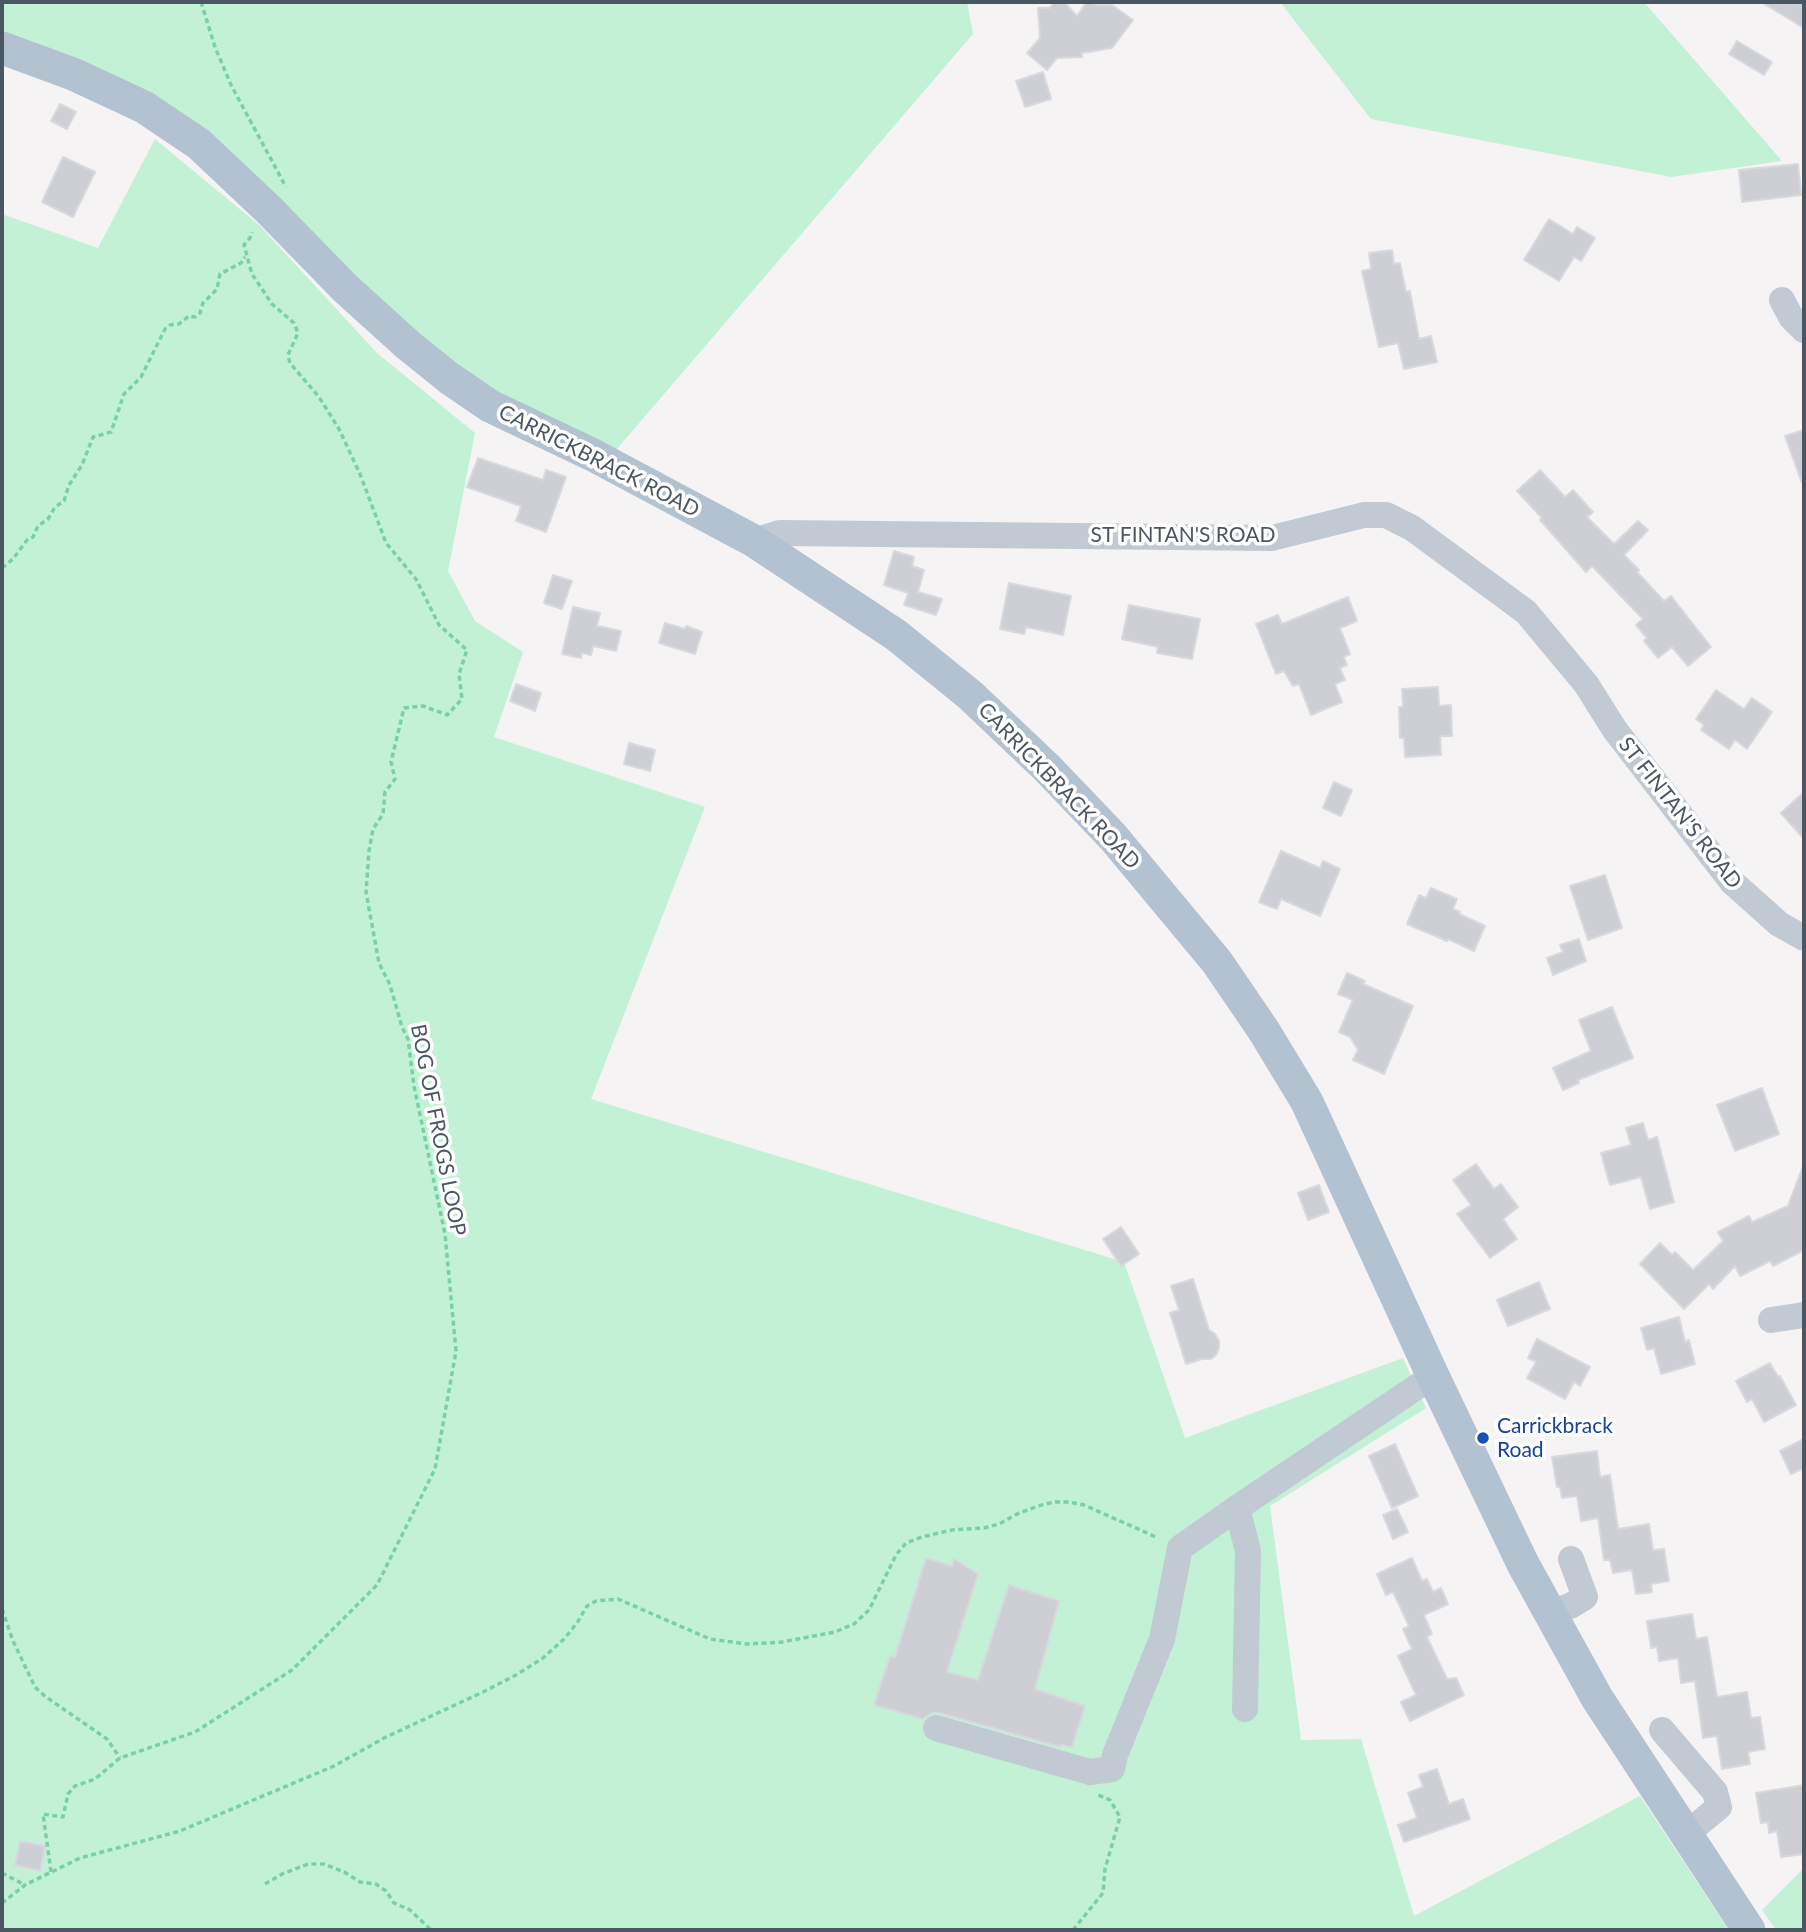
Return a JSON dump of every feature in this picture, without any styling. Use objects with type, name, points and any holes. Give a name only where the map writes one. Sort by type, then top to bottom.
[{"type":"main road","name":"CARRICKBRACK ROAD","points":[[2,48],[73,74],[144,107],[199,145],[269,210],[345,288],[408,345],[490,407],[593,454],[754,541],[896,635],[970,695],[1113,836],[1217,962],[1264,1031],[1307,1102],[1523,1564],[1597,1698],[1749,1930]]},
{"type":"street","points":[[1782,300],[1791,317],[1804,330]]},
{"type":"street","name":"ST FINTAN'S ROAD","points":[[754,541],[780,533],[1272,538],[1364,515],[1386,515],[1412,528],[1527,612],[1586,684],[1615,730],[1732,882],[1779,924],[1804,938]]},
{"type":"street","points":[[1771,1320],[1804,1315]]},
{"type":"street","points":[[936,1728],[1090,1772],[1112,1769],[1115,1755],[1163,1639],[1181,1548],[1433,1376]]},
{"type":"street","points":[[1237,1508],[1248,1551],[1245,1709]]},
{"type":"street","points":[[1549,1612],[1570,1606],[1585,1597],[1571,1559]]},
{"type":"street","points":[[1662,1730],[1715,1792],[1718,1807],[1685,1835]]},
{"type":"path","points":[[201,2],[215,47],[231,85],[287,189],[280,195]]},
{"type":"path","points":[[2,568],[64,500],[93,437],[111,432],[124,394],[141,377],[165,329],[200,313],[203,303],[216,289],[220,274],[241,263],[246,256],[244,245],[250,238]]},
{"type":"path","name":"BOG OF FROGS LOOP","points":[[51,1872],[43,1814],[63,1816],[68,1794],[75,1786],[94,1779],[120,1758],[195,1732],[292,1670],[377,1585],[435,1469],[456,1351],[445,1234],[414,1086],[408,1039],[390,985],[379,963],[366,892],[373,829],[383,814],[385,792],[395,779],[391,762],[404,708],[423,706],[447,715],[461,699],[459,674],[467,650],[439,625],[416,579],[386,543],[360,474],[339,429],[319,397],[290,363],[288,355],[298,333],[294,323],[272,304],[262,291],[246,256]]},
{"type":"path","points":[[2,1903],[25,1885],[80,1858],[180,1831],[334,1766],[386,1737],[483,1692],[543,1658],[564,1639],[587,1606],[596,1601],[618,1599],[710,1639],[747,1644],[782,1642],[835,1632],[855,1624],[869,1610],[896,1555],[906,1544],[922,1537],[952,1530],[984,1528],[1054,1502],[1069,1502],[1084,1505],[1156,1537]]},
{"type":"path","points":[[2,1609],[13,1641],[35,1687],[107,1740],[120,1758]]},
{"type":"path","points":[[1073,1930],[1103,1893],[1105,1869],[1120,1817],[1110,1800],[1088,1791]]},
{"type":"path","points":[[265,1884],[308,1864],[324,1864],[360,1882],[376,1884],[386,1891],[394,1903],[410,1910],[430,1929],[437,1930]]},
{"type":"path","points":[[2,1873],[25,1885]]},
{"type":"green space","points":[[2,2],[967,2],[973,34],[616,450],[502,405],[407,326],[284,205],[2,37]]},
{"type":"green space","points":[[1280,2],[1644,2],[1782,161],[1671,177],[1371,119]]},
{"type":"green space","points":[[155,139],[259,225],[377,353],[475,433],[448,571],[475,621],[523,652],[494,737],[705,807],[591,1099],[1124,1262],[1185,1438],[1403,1358],[1426,1408],[1270,1506],[1301,1740],[1361,1739],[1414,1916],[1640,1796],[1729,1930],[2,1930],[2,214],[98,248]]},
{"type":"green space","points":[[1804,1868],[1804,1930],[1776,1930],[1762,1910]]},
{"type":"building","points":[[1054,2],[1064,2],[1077,16],[1086,3],[1112,5],[1133,20],[1112,48],[1082,53],[1082,57],[1057,58],[1047,70],[1027,53],[1040,38],[1038,8],[1050,8]]},
{"type":"building","points":[[1761,2],[1804,2],[1804,28]]},
{"type":"building","points":[[1737,41],[1772,62],[1764,75],[1729,54]]},
{"type":"building","points":[[1043,72],[1051,99],[1025,107],[1016,81]]},
{"type":"building","points":[[60,104],[76,112],[67,129],[51,121]]},
{"type":"building","points":[[63,157],[95,172],[73,217],[42,202]]},
{"type":"building","points":[[1798,164],[1801,195],[1742,202],[1739,170]]},
{"type":"building","points":[[1549,219],[1573,234],[1577,227],[1595,238],[1581,261],[1574,257],[1559,281],[1524,260]]},
{"type":"building","points":[[1392,250],[1394,264],[1400,263],[1406,292],[1410,291],[1419,339],[1431,336],[1437,362],[1404,369],[1398,343],[1379,347],[1362,271],[1371,269],[1369,253]]},
{"type":"building","points":[[1804,430],[1804,483],[1802,483],[1785,436]]},
{"type":"building","points":[[478,458],[543,480],[546,470],[566,477],[546,532],[516,521],[521,506],[467,487]]},
{"type":"building","points":[[1540,470],[1565,497],[1573,490],[1593,512],[1587,517],[1614,544],[1638,521],[1648,530],[1624,555],[1664,601],[1671,596],[1711,647],[1688,666],[1672,647],[1658,658],[1644,641],[1647,638],[1636,625],[1643,619],[1592,566],[1586,572],[1517,491]]},
{"type":"building","points":[[894,551],[914,557],[912,566],[924,570],[918,592],[942,599],[936,615],[904,605],[908,593],[884,585]]},
{"type":"building","points":[[553,575],[572,581],[562,609],[544,603]]},
{"type":"building","points":[[1009,583],[1071,596],[1063,635],[1026,627],[1024,634],[1000,629]]},
{"type":"building","points":[[1348,597],[1357,621],[1340,628],[1350,654],[1344,657],[1347,665],[1340,668],[1345,680],[1335,684],[1342,702],[1311,715],[1299,684],[1293,686],[1284,671],[1276,674],[1256,624],[1278,615],[1282,624]]},
{"type":"building","points":[[1129,605],[1200,619],[1192,659],[1157,653],[1158,647],[1122,639]]},
{"type":"building","points":[[573,607],[600,613],[597,626],[621,631],[616,651],[593,646],[591,655],[582,653],[581,658],[562,654]]},
{"type":"building","points":[[665,623],[702,632],[695,654],[659,643]]},
{"type":"building","points":[[516,684],[541,693],[535,711],[510,701]]},
{"type":"building","points":[[1438,687],[1439,706],[1451,705],[1452,736],[1440,736],[1441,755],[1405,757],[1404,738],[1400,738],[1399,707],[1403,707],[1402,689]]},
{"type":"building","points":[[1716,690],[1744,709],[1752,698],[1772,712],[1747,749],[1735,740],[1729,749],[1701,730],[1704,725],[1696,719]]},
{"type":"building","points":[[629,743],[655,750],[650,771],[624,764]]},
{"type":"building","points":[[1334,782],[1352,790],[1341,816],[1323,808]]},
{"type":"building","points":[[1804,792],[1804,839],[1781,813]]},
{"type":"building","points":[[1281,851],[1320,868],[1323,861],[1340,869],[1320,916],[1281,899],[1277,909],[1259,902]]},
{"type":"building","points":[[1605,875],[1622,928],[1588,940],[1570,886]]},
{"type":"building","points":[[1431,888],[1457,899],[1453,909],[1485,926],[1474,951],[1407,924],[1419,895],[1426,898]]},
{"type":"building","points":[[1579,939],[1586,961],[1553,975],[1547,958],[1563,952],[1560,945]]},
{"type":"building","points":[[1347,973],[1365,981],[1363,984],[1413,1006],[1384,1074],[1353,1060],[1358,1050],[1350,1037],[1339,1032],[1353,1000],[1338,994]]},
{"type":"building","points":[[1612,1007],[1633,1058],[1578,1080],[1579,1083],[1563,1090],[1553,1068],[1591,1051],[1579,1020]]},
{"type":"building","points":[[1762,1088],[1779,1134],[1735,1151],[1717,1105]]},
{"type":"building","points":[[1643,1123],[1648,1140],[1657,1137],[1674,1202],[1650,1209],[1641,1177],[1610,1185],[1601,1153],[1631,1145],[1626,1128]]},
{"type":"building","points":[[1476,1164],[1494,1189],[1501,1184],[1518,1207],[1503,1219],[1517,1239],[1490,1258],[1457,1214],[1471,1205],[1453,1180]]},
{"type":"building","points":[[1803,1166],[1804,1250],[1773,1266],[1770,1261],[1740,1276],[1735,1266],[1713,1289],[1709,1284],[1684,1309],[1640,1264],[1660,1243],[1672,1255],[1675,1252],[1693,1270],[1723,1241],[1718,1232],[1749,1216],[1752,1222],[1788,1206]]},
{"type":"building","points":[[1319,1185],[1329,1212],[1308,1220],[1298,1193]]},
{"type":"building","points":[[1121,1227],[1139,1254],[1121,1266],[1103,1239]]},
{"type":"building","points":[[1193,1279],[1209,1330],[1219,1341],[1219,1348],[1211,1359],[1186,1364],[1170,1313],[1179,1310],[1171,1286]]},
{"type":"building","points":[[1539,1282],[1550,1309],[1508,1326],[1497,1300]]},
{"type":"building","points":[[1679,1317],[1685,1342],[1689,1340],[1695,1364],[1661,1374],[1654,1348],[1647,1350],[1641,1328]]},
{"type":"building","points":[[1537,1339],[1590,1367],[1580,1386],[1574,1382],[1565,1399],[1527,1378],[1536,1362],[1528,1358]]},
{"type":"building","points":[[1770,1363],[1796,1405],[1764,1422],[1752,1399],[1747,1402],[1736,1381]]},
{"type":"building","points":[[1804,1439],[1804,1468],[1791,1474],[1780,1451]]},
{"type":"building","points":[[1395,1444],[1418,1496],[1392,1508],[1369,1456]]},
{"type":"building","points":[[1597,1451],[1600,1477],[1610,1475],[1618,1529],[1649,1524],[1653,1550],[1664,1549],[1669,1581],[1651,1584],[1652,1592],[1636,1594],[1632,1570],[1613,1573],[1610,1560],[1604,1560],[1598,1518],[1581,1521],[1577,1496],[1562,1498],[1560,1487],[1557,1487],[1552,1457]]},
{"type":"building","points":[[1397,1509],[1408,1532],[1393,1539],[1383,1515]]},
{"type":"building","points":[[926,1558],[952,1566],[954,1559],[978,1574],[947,1672],[978,1680],[1009,1585],[1059,1601],[1035,1689],[1085,1706],[1072,1747],[1060,1747],[940,1713],[932,1713],[923,1719],[874,1705],[890,1656],[895,1657]]},
{"type":"building","points":[[1412,1558],[1422,1581],[1427,1579],[1433,1592],[1441,1588],[1448,1604],[1424,1615],[1432,1634],[1427,1637],[1447,1679],[1456,1678],[1464,1695],[1410,1721],[1401,1702],[1416,1695],[1398,1656],[1412,1649],[1403,1629],[1409,1626],[1393,1592],[1386,1595],[1377,1574]]},
{"type":"building","points":[[1692,1614],[1696,1639],[1707,1637],[1717,1697],[1747,1692],[1751,1718],[1760,1717],[1765,1749],[1748,1752],[1750,1764],[1722,1769],[1717,1736],[1703,1738],[1695,1681],[1681,1683],[1678,1658],[1659,1661],[1657,1647],[1651,1648],[1647,1621]]},
{"type":"building","points":[[1437,1769],[1449,1804],[1463,1799],[1470,1819],[1404,1842],[1398,1825],[1417,1818],[1408,1793],[1423,1787],[1419,1775]]},
{"type":"building","points":[[1804,1785],[1804,1854],[1781,1857],[1777,1831],[1769,1833],[1768,1822],[1761,1823],[1756,1793]]},
{"type":"building","points":[[20,1841],[45,1846],[40,1871],[15,1865]]},
{"type":"place","name":"Carrickbrack Road","points":[[1483,1438]]}]
